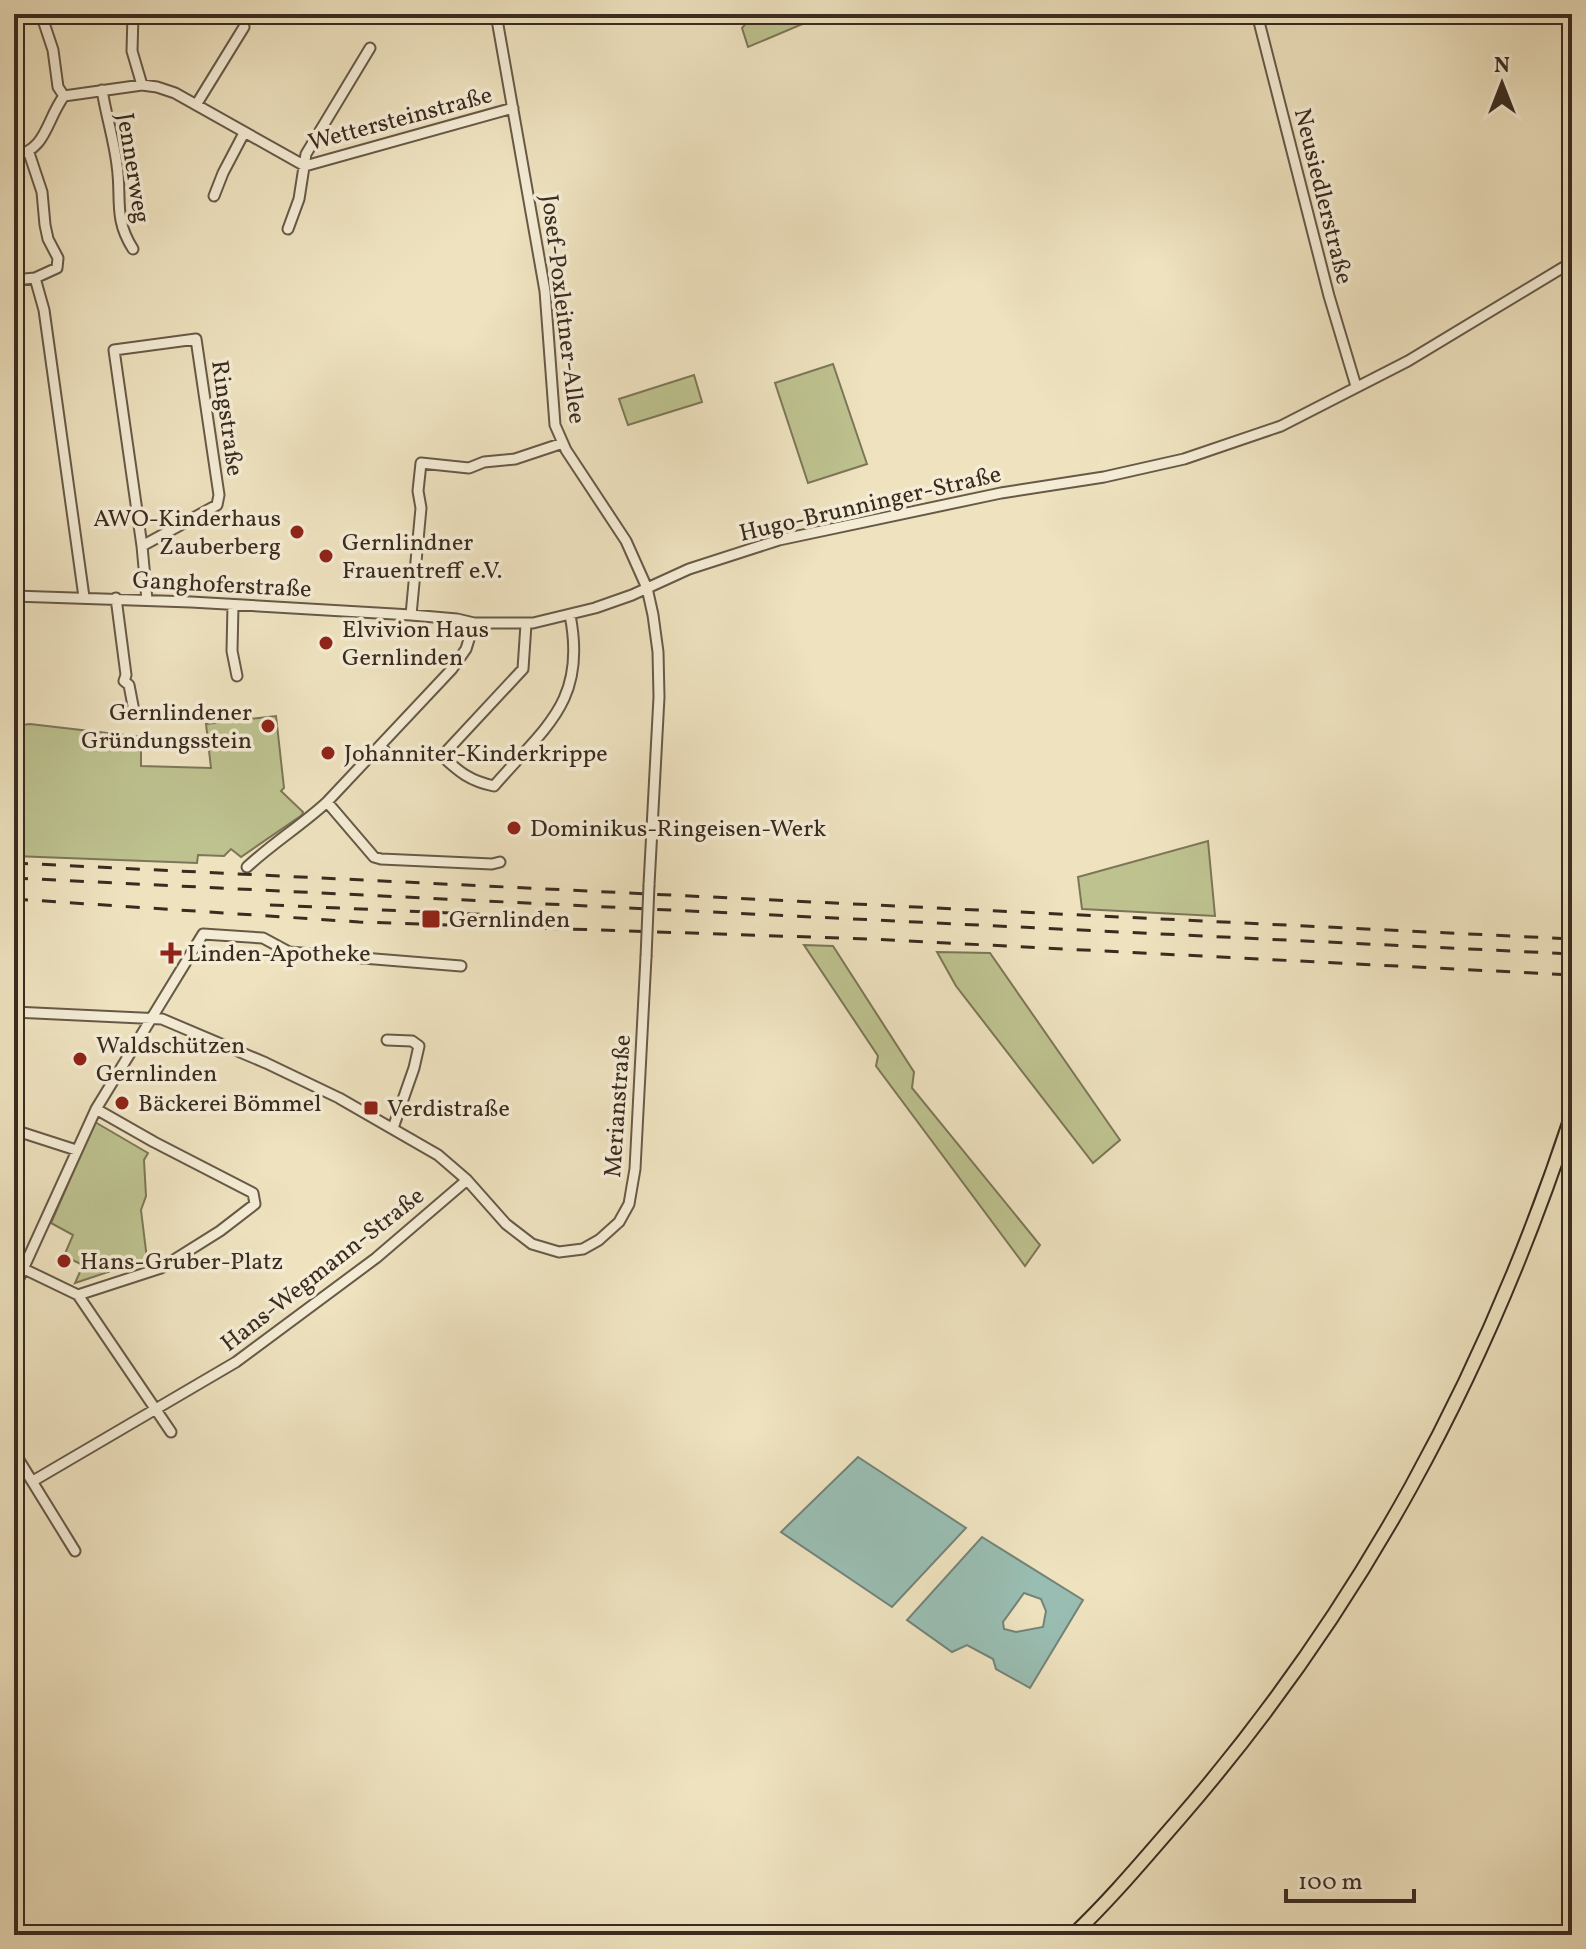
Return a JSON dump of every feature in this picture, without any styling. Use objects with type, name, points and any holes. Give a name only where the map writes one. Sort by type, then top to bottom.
[{"type":"highway","points":[[1073,1935],[1227,1764],[1288,1682],[1372,1558],[1432,1453],[1480,1355],[1526,1244],[1572,1114]]},
{"type":"street","points":[[14,156],[29,153],[42,140],[54,110],[64,96],[58,87],[53,50],[41,14]]},
{"type":"street","points":[[133,14],[132,51],[142,85]]},
{"type":"street","name":"Josef-Poxleitner-Allee","points":[[496,14],[545,291],[555,425],[563,443],[626,541],[647,588]]},
{"type":"street","name":"Neusiedlerstraße","points":[[1257,14],[1329,296],[1356,386]]},
{"type":"street","points":[[196,105],[244,27]]},
{"type":"street","points":[[288,229],[299,199],[306,154],[370,48]]},
{"type":"street","name":"Wettersteinstraße","points":[[64,96],[142,85],[175,93],[305,166],[513,108]]},
{"type":"street","name":"Jennerweg","points":[[102,90],[117,166],[120,222],[133,249]]},
{"type":"street","points":[[214,196],[244,133]]},
{"type":"street","points":[[14,280],[35,278],[57,268],[58,258],[48,239],[42,192],[29,153]]},
{"type":"street","name":"Hugo-Brunninger-Straße","points":[[474,623],[526,624],[570,615],[618,600],[689,569],[779,540],[1001,493],[1104,477],[1184,459],[1281,426],[1408,361],[1572,262]]},
{"type":"street","points":[[35,278],[44,310],[84,597]]},
{"type":"street","name":"Ringstraße","points":[[142,546],[217,505],[219,495],[196,339],[114,350],[147,600]]},
{"type":"street","points":[[411,615],[421,508],[418,491],[421,463],[469,468],[484,462],[536,454],[563,443]]},
{"type":"street","name":"Merianstraße","points":[[14,1012],[162,1019],[266,1063],[393,1128],[438,1155],[467,1180],[506,1224],[532,1244],[559,1252],[583,1249],[599,1240],[619,1222],[629,1204],[635,1169],[659,697],[658,652],[647,588]]},
{"type":"street","name":"Ganghoferstraße","points":[[14,596],[116,598],[411,615],[474,623]]},
{"type":"street","points":[[116,598],[126,675],[124,681],[129,685],[134,711],[140,716],[159,713]]},
{"type":"street","points":[[233,605],[232,651],[237,676]]},
{"type":"street","points":[[380,746],[389,755],[442,756],[465,777],[494,786],[557,713],[568,695],[575,661],[570,615]]},
{"type":"street","points":[[247,867],[327,802],[380,746],[460,660],[474,623]]},
{"type":"street","points":[[442,756],[523,669],[526,624]]},
{"type":"street","points":[[327,802],[374,857],[500,862]]},
{"type":"street","points":[[14,1289],[96,1109],[203,934],[263,938],[289,952],[461,966]]},
{"type":"street","points":[[387,1040],[412,1041],[419,1046],[393,1128]]},
{"type":"street","points":[[78,1295],[161,1268],[220,1231],[255,1204],[253,1193],[96,1109]]},
{"type":"street","points":[[14,1130],[76,1150]]},
{"type":"street","name":"Hans-Wegmann-Straße","points":[[33,1481],[241,1359],[376,1258],[467,1180]]},
{"type":"street","points":[[24,1269],[78,1295],[171,1432]]},
{"type":"street","points":[[14,1452],[75,1551]]},
{"type":"green space","points":[[754,14],[792,17],[797,14],[826,14],[748,47],[742,28]]},
{"type":"green space","points":[[833,364],[867,464],[808,483],[775,383]]},
{"type":"green space","points":[[694,375],[702,402],[628,425],[619,399]]},
{"type":"green space","points":[[276,716],[284,788],[281,791],[303,812],[241,857],[231,849],[224,856],[198,855],[197,863],[14,856],[14,726],[30,724],[141,737],[141,766],[211,768],[206,724]]},
{"type":"green space","points":[[1208,841],[1215,916],[1082,909],[1078,877]]},
{"type":"green space","points":[[804,945],[833,946],[914,1072],[912,1088],[1040,1245],[1025,1266],[876,1066],[878,1056]]},
{"type":"green space","points":[[937,952],[990,953],[1120,1140],[1093,1163],[956,986]]},
{"type":"green space","points":[[95,1122],[148,1153],[144,1160],[146,1196],[141,1210],[147,1259],[75,1283],[83,1265],[64,1256],[73,1235],[51,1223]]},
{"type":"water","points":[[858,1457],[966,1528],[892,1607],[781,1532]]},
{"type":"water","points":[[982,1537],[1083,1600],[1030,1688],[996,1669],[993,1659],[967,1645],[952,1652],[907,1620]],"holes":[[[1024,1593],[1041,1599],[1046,1611],[1043,1627],[1016,1632],[1004,1629],[1003,1622]]]},
{"type":"railway","points":[[14,863],[1572,939]]},
{"type":"railway","points":[[14,878],[1572,954]]},
{"type":"railway","points":[[14,899],[359,922],[869,939],[1572,975]]},
{"type":"railway","points":[[270,905],[517,916]]},
{"type":"place","name":"AWO-Kinderhaus Zauberberg","points":[[297,532]]},
{"type":"place","name":"Gernlindner Frauentreff e.V.","points":[[326,556]]},
{"type":"place","name":"Elvivion Haus Gernlinden","points":[[326,643]]},
{"type":"place","name":"Gernlindener Gründungsstein","points":[[268,726]]},
{"type":"place","name":"Johanniter-Kinderkrippe","points":[[328,753]]},
{"type":"place","name":"Dominikus-Ringeisen-Werk","points":[[514,828]]},
{"type":"place","name":"Gernlinden","points":[[431,919]]},
{"type":"place","name":"Linden-Apotheke","points":[[171,953]]},
{"type":"place","name":"Waldschützen Gernlinden","points":[[80,1059]]},
{"type":"place","name":"Bäckerei Bömmel","points":[[122,1103]]},
{"type":"place","name":"Verdistraße","points":[[371,1108]]},
{"type":"place","name":"Hans-Gruber-Platz","points":[[64,1261]]}]
